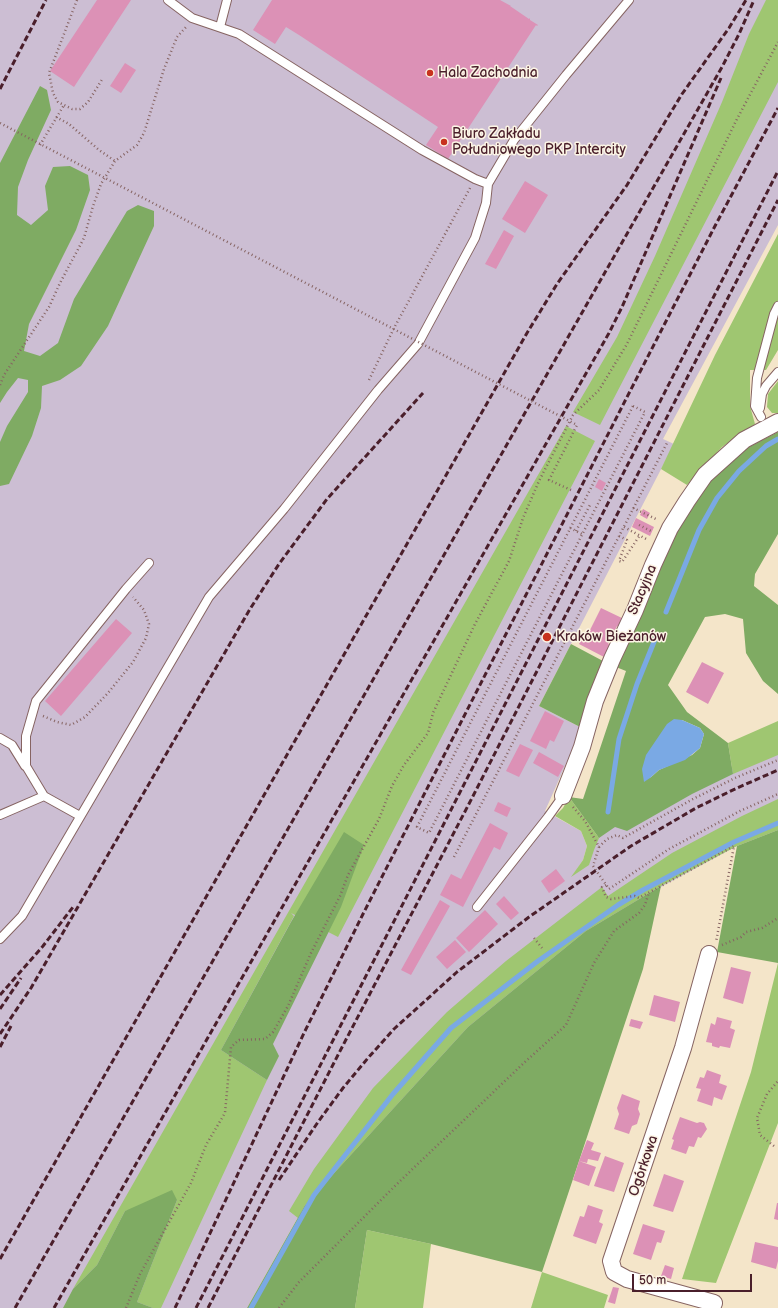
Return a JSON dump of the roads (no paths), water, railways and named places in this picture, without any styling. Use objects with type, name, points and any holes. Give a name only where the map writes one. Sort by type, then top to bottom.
[{"type":"street","name":"Stacyjna","points":[[563,796],[582,747],[595,701],[670,528],[705,475],[744,440],[768,422]]},
{"type":"street","name":"Ogórkowa","points":[[709,954],[683,1048],[612,1261],[614,1272],[627,1279],[714,1304],[712,1308]]},
{"type":"lane","points":[[168,0],[192,18],[239,34],[422,150],[475,179],[488,184]]},
{"type":"lane","points":[[220,27],[227,0]]},
{"type":"lane","points":[[0,939],[22,916],[209,597],[284,509],[378,390],[418,344],[475,238],[486,203],[488,184],[514,140],[629,0]]},
{"type":"lane","points":[[768,422],[755,406],[757,378],[774,314],[778,306]]},
{"type":"lane","points":[[768,422],[760,404],[762,394],[766,386],[778,372]]},
{"type":"lane","points":[[26,766],[26,736],[36,701],[126,589],[149,563]]},
{"type":"lane","points":[[0,738],[12,745],[44,796],[80,816]]},
{"type":"lane","points":[[0,815],[44,796]]},
{"type":"lane","points":[[477,907],[563,796]]},
{"type":"water","points":[[674,719],[682,720],[700,728],[704,734],[700,748],[685,760],[659,770],[644,782],[642,769],[646,755],[667,724]]},
{"type":"waterway","points":[[666,612],[699,530],[717,498],[739,471],[766,446],[778,439]]},
{"type":"waterway","points":[[608,812],[619,739],[637,684],[656,637]]},
{"type":"waterway","points":[[251,1308],[314,1195],[393,1094],[451,1028],[538,961],[618,905],[643,890],[734,842],[778,823]]},
{"type":"railway","points":[[0,89],[46,0]]},
{"type":"railway","points":[[0,1259],[527,333],[557,284],[627,185],[682,94],[729,28],[746,0]]},
{"type":"railway","points":[[15,1308],[722,67],[754,0]]},
{"type":"railway","points":[[54,1308],[609,333],[622,307],[721,78]]},
{"type":"railway","points":[[175,1308],[304,1033],[363,914],[715,226],[778,108]]},
{"type":"railway","points":[[196,1308],[778,171]]},
{"type":"railway","points":[[208,1308],[472,798],[778,200]]},
{"type":"railway","points":[[0,1034],[31,988],[250,609],[279,564],[327,499],[423,393]]},
{"type":"railway","points":[[279,1180],[318,1122],[343,1088],[368,1058],[394,1029],[457,972],[529,917],[631,846],[696,808],[778,770]]},
{"type":"railway","points":[[0,995],[43,946],[73,907]]},
{"type":"railway","points":[[0,1009],[21,978]]},
{"type":"railway","points":[[0,1047],[11,1026]]},
{"type":"place","name":"Hala Zachodnia","points":[[430,73]]},
{"type":"place","name":"Biuro Zakładu Południowego PKP Intercity","points":[[444,142]]},
{"type":"place","name":"Kraków Bieżanów","points":[[547,637]]}]
